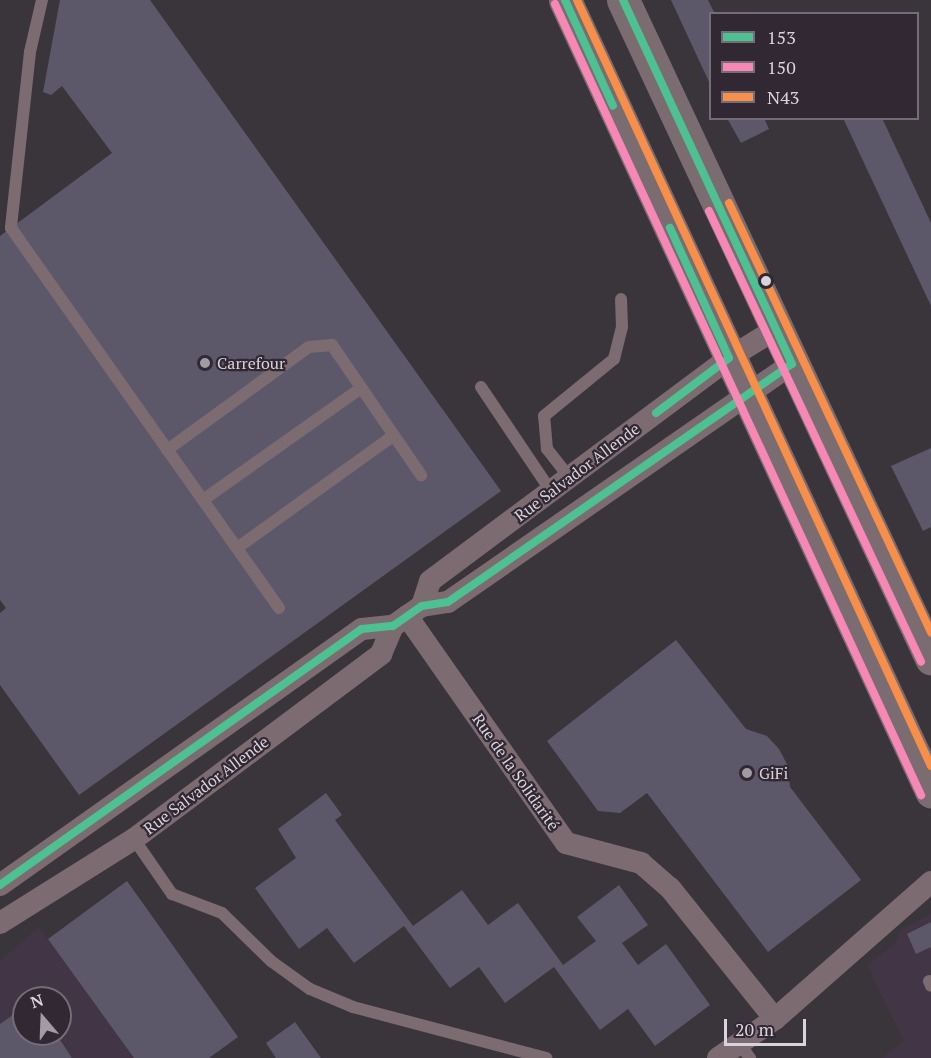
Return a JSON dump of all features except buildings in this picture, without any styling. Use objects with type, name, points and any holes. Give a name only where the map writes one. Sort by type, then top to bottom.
[{"type":"main road","points":[[565,0],[931,791]]},
{"type":"main road","points":[[623,0],[931,658]]},
{"type":"street","name":"Rue Salvador Allende","points":[[0,923],[134,839],[381,654],[430,581],[729,358],[776,329]]},
{"type":"street","name":"Rue Salvador Allende","points":[[0,885],[362,629],[448,602],[792,364]]},
{"type":"street","name":"Rue de la Solidarité","points":[[407,616],[566,843],[641,863],[670,888],[775,1019]]},
{"type":"street","points":[[718,1058],[744,1051],[775,1019],[931,882]]},
{"type":"lane","points":[[42,0],[30,52],[11,228],[279,608]]},
{"type":"lane","points":[[569,477],[547,449],[544,416],[614,359],[622,327],[621,299]]},
{"type":"lane","points":[[167,450],[317,344],[332,345],[421,475]]},
{"type":"lane","points":[[481,387],[551,491]]},
{"type":"lane","points":[[203,500],[361,388]]},
{"type":"lane","points":[[237,548],[394,435]]},
{"type":"lane","points":[[134,839],[172,894],[222,913],[271,961],[310,989],[353,1007],[546,1058]]},
{"type":"shaded area","points":[[931,913],[931,1058],[882,1058],[904,1041],[867,965],[895,944],[901,930]]},
{"type":"shaded area","points":[[39,927],[134,1058],[0,1058],[0,961]]},
{"type":"transit line","name":"153","points":[[565,0],[613,106]]},
{"type":"transit line","name":"N43","points":[[577,0],[931,766]]},
{"type":"transit line","name":"153","points":[[0,885],[362,629],[393,626],[422,606],[448,602],[792,364],[623,0]]},
{"type":"transit line","name":"150","points":[[555,4],[921,795]]},
{"type":"transit line","name":"N43","points":[[729,203],[931,633]]},
{"type":"transit line","name":"150","points":[[709,211],[921,662]]},
{"type":"transit line","name":"153","points":[[656,413],[729,358],[670,228]]},
{"type":"place","name":"Carrefour","points":[[205,363]]},
{"type":"place","name":"GiFi","points":[[747,773]]}]
